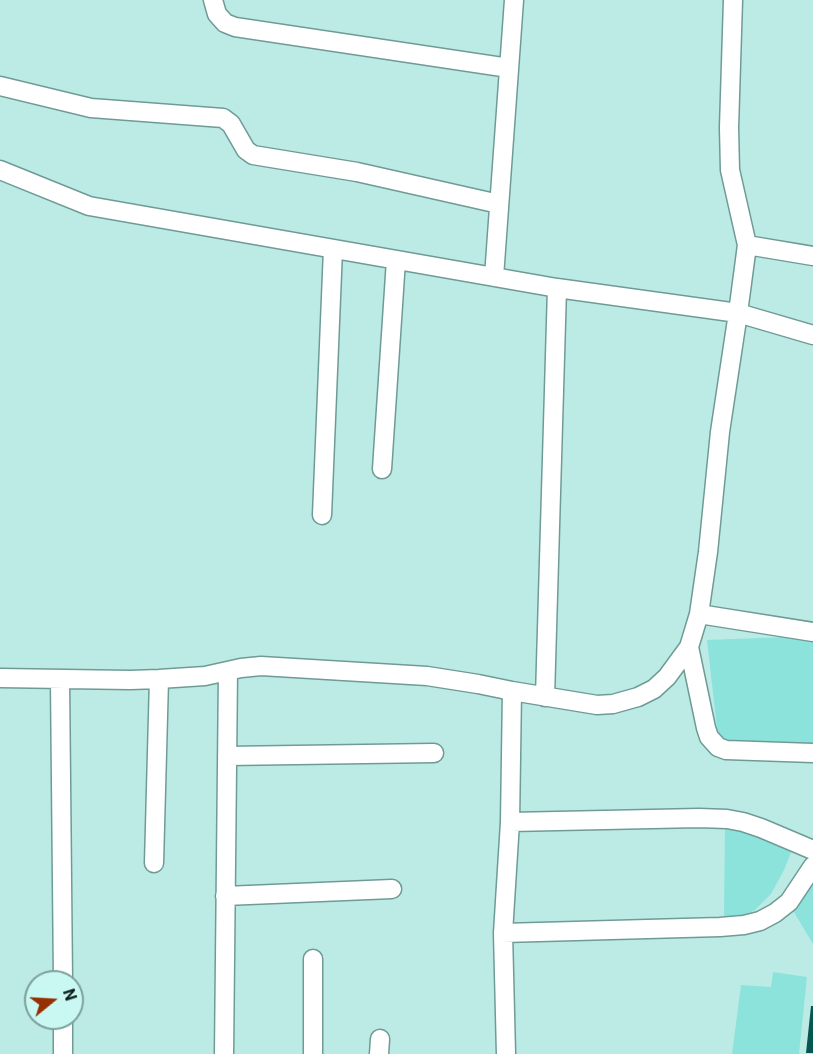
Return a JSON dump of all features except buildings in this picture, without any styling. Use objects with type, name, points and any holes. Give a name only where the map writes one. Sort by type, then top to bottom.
[{"type":"street","points":[[213,0],[217,14],[225,23],[235,27],[509,68]]},
{"type":"street","points":[[494,277],[514,0]]},
{"type":"street","points":[[0,678],[159,679],[205,676],[261,666],[395,673],[455,680],[512,692],[597,705],[613,704],[639,697],[654,689],[668,677],[689,647],[699,614],[708,552],[720,432],[747,245],[730,170],[733,0]]},
{"type":"street","points":[[0,86],[91,108],[223,118],[231,124],[246,150],[257,157],[357,172],[499,204]]},
{"type":"street","points":[[0,170],[89,206],[557,288],[738,313],[813,335]]},
{"type":"street","points":[[747,245],[813,256]]},
{"type":"street","points":[[322,515],[333,249]]},
{"type":"street","points":[[382,469],[396,260]]},
{"type":"street","points":[[545,697],[557,288]]},
{"type":"street","points":[[699,614],[813,632]]},
{"type":"street","points":[[689,647],[706,729],[712,742],[726,750],[813,753]]},
{"type":"street","points":[[224,1054],[228,671]]},
{"type":"street","points":[[154,863],[159,679]]},
{"type":"street","points":[[60,680],[63,970]]},
{"type":"street","points":[[506,1054],[503,933],[510,822],[512,692]]},
{"type":"street","points":[[227,756],[434,753]]},
{"type":"street","points":[[510,822],[727,819],[761,828],[813,850]]},
{"type":"street","points":[[503,933],[744,925],[760,921],[789,902],[813,866]]},
{"type":"street","points":[[225,896],[392,889]]},
{"type":"street","points":[[313,959],[313,1054]]},
{"type":"street","points":[[63,1030],[63,1054]]},
{"type":"shaded area","points":[[813,636],[813,745],[719,746],[707,640]]},
{"type":"shaded area","points":[[725,829],[751,832],[792,850],[771,894],[755,910],[742,916],[724,916]]},
{"type":"shaded area","points":[[813,869],[813,944],[789,904]]},
{"type":"shaded area","points":[[773,972],[807,977],[799,1054],[732,1054],[741,985],[771,987]]}]
